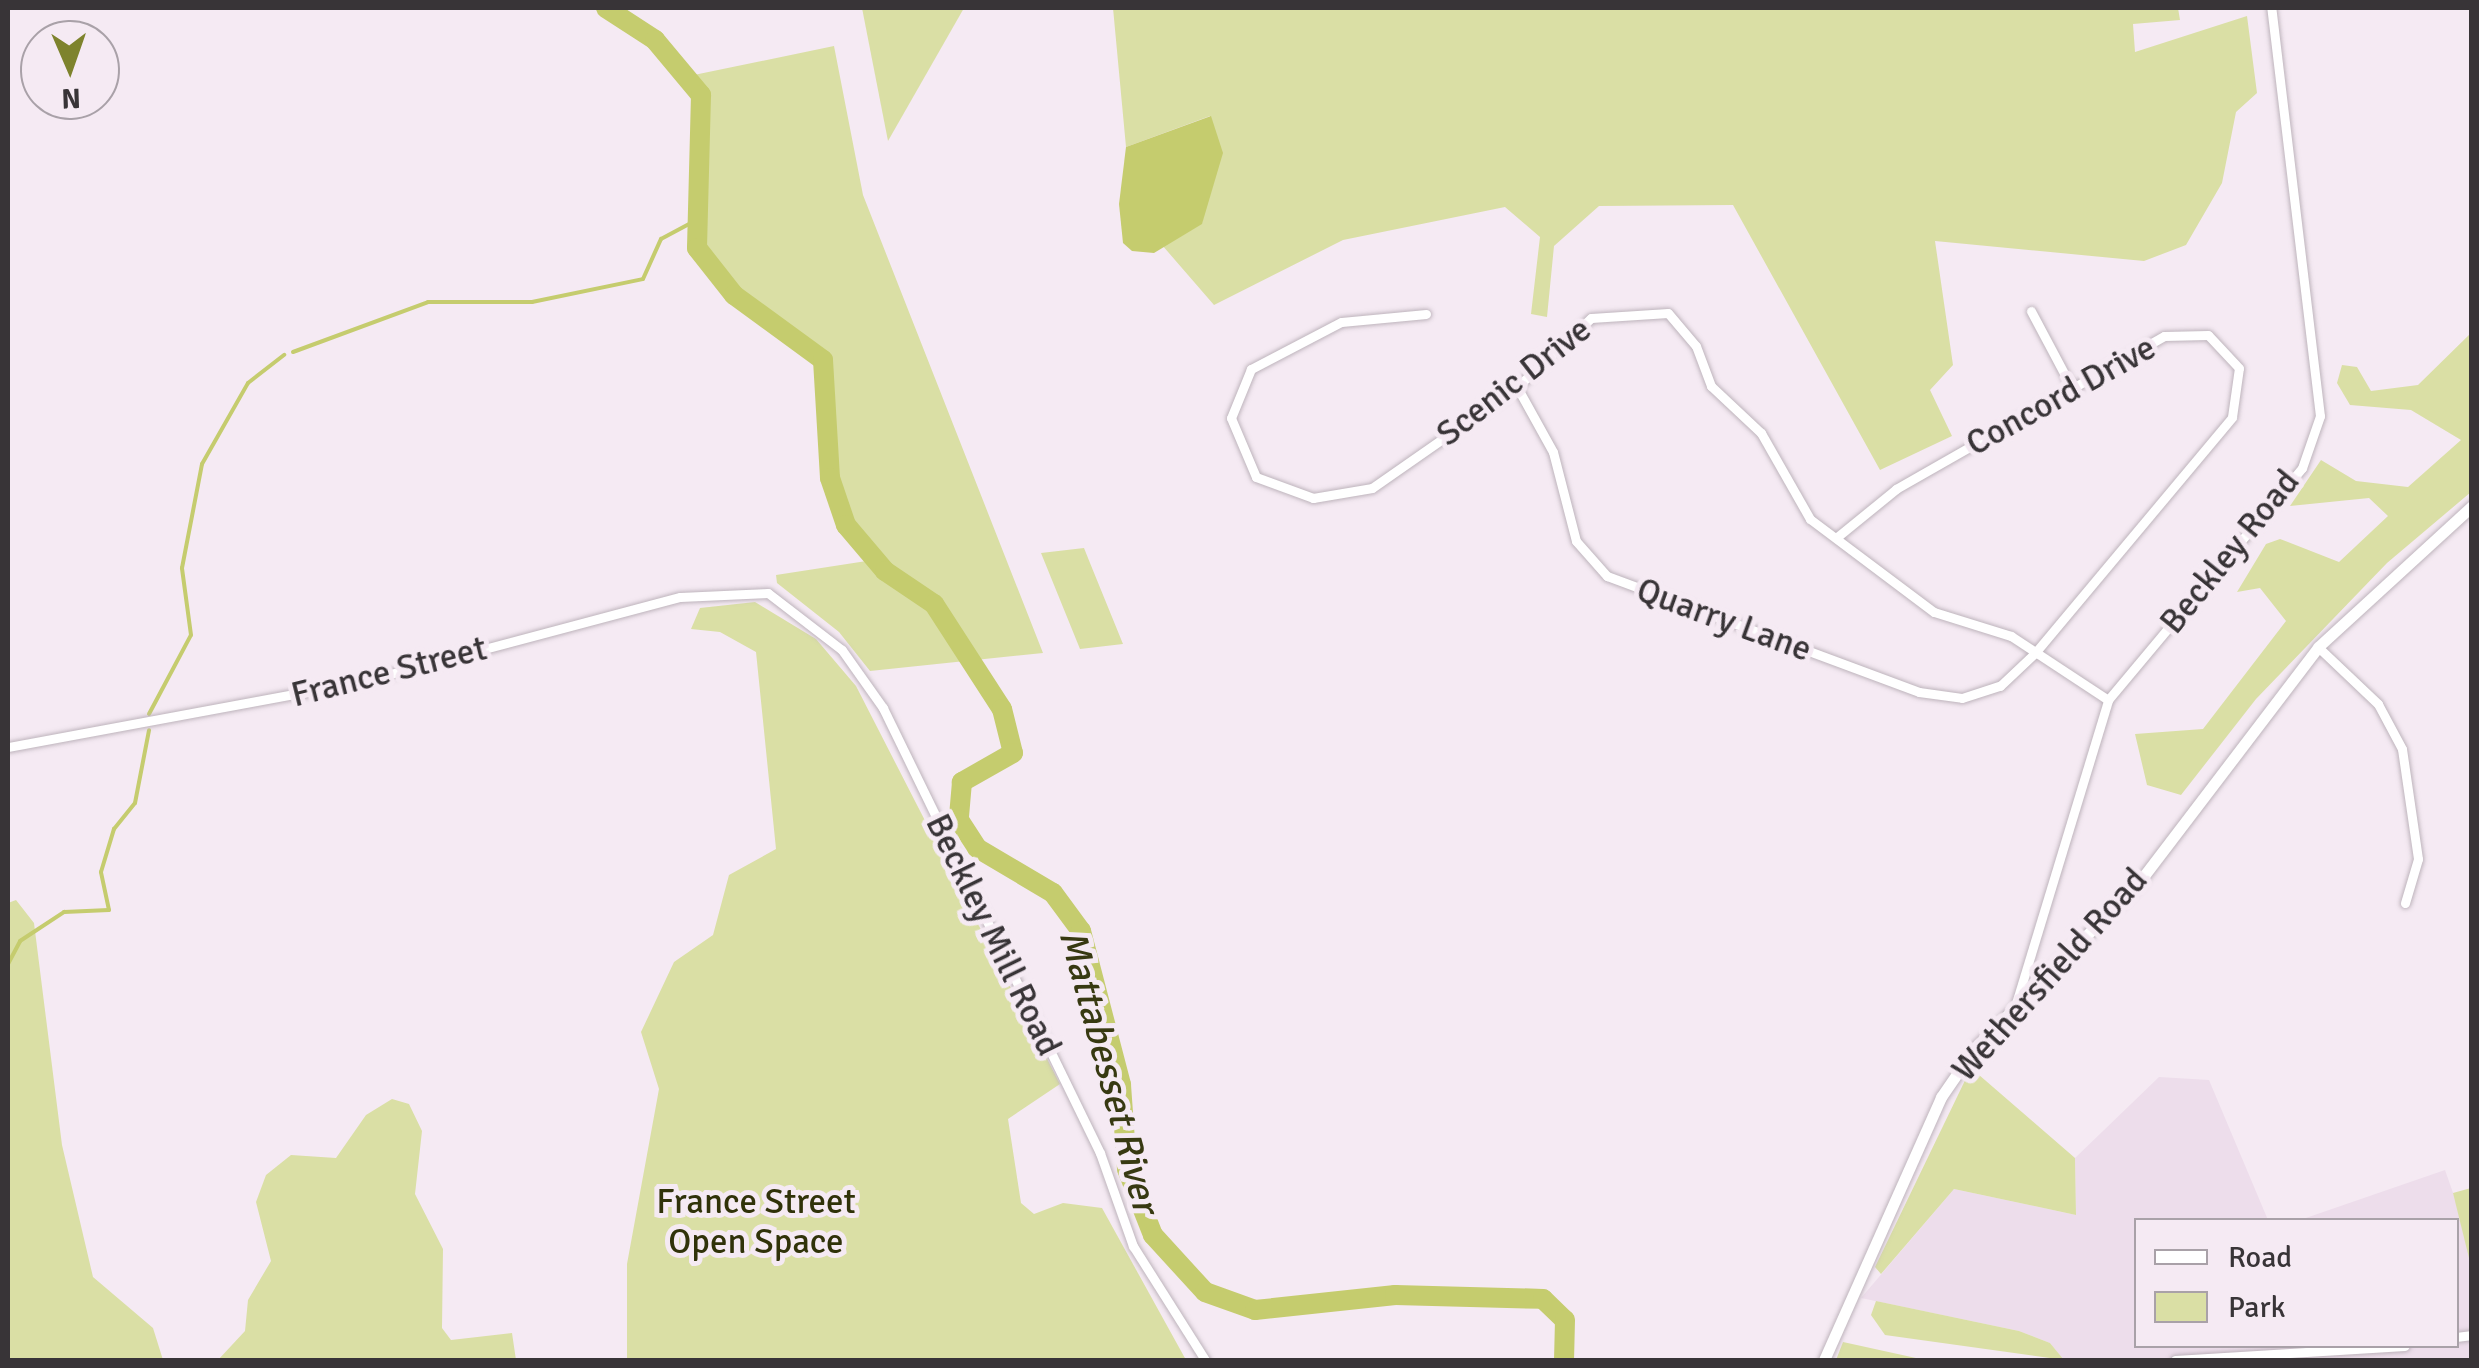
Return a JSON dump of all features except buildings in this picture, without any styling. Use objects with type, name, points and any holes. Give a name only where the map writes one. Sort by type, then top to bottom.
[{"type":"street","name":"Beckley Road","points":[[2014,1010],[2108,700],[2302,468],[2320,416],[2270,8]]},
{"type":"street","points":[[2031,311],[2072,388]]},
{"type":"street","name":"Scenic Drive","points":[[1426,314],[1340,322],[1251,369],[1231,418],[1256,477],[1282,493],[1347,497],[1517,387],[1590,318],[1668,313],[1696,346],[1711,386],[1761,433],[1800,508],[1934,612],[2035,653],[2108,700]]},
{"type":"street","name":"Concord Drive","points":[[1836,538],[1896,489],[2072,388],[2187,333],[2217,340],[2242,384],[2232,417],[2035,653]]},
{"type":"street","name":"Quarry Lane","points":[[1517,387],[1554,452],[1576,541],[1607,576],[1941,697],[2000,686],[2035,653]]},
{"type":"street","name":"Wethersfield Road","points":[[1824,1360],[1940,1096],[2014,1010],[2140,881],[2318,647],[2472,506]]},
{"type":"street","name":"France Street","points":[[8,747],[364,682],[680,596],[768,593]]},
{"type":"street","name":"Beckley Mill Road","points":[[768,593],[842,650],[883,708],[1100,1153],[1133,1246],[1206,1360]]},
{"type":"street","points":[[2318,647],[2378,704],[2402,749],[2418,859],[2405,902]]},
{"type":"street","points":[[2175,1360],[2372,1348]]},
{"type":"shaded area","points":[[1211,116],[1223,153],[1202,224],[1154,253],[1132,251],[1123,243],[1119,204],[1126,147]]},
{"type":"shaded area","points":[[2159,1077],[2209,1080],[2267,1218],[2134,1218],[2134,1348],[2459,1348],[2459,1218],[2306,1218],[2445,1170],[2471,1244],[2471,1360],[2064,1360],[2050,1343],[2019,1331],[1861,1298],[1954,1189],[2076,1215],[2075,1158]]},
{"type":"green space","points":[[862,8],[964,8],[888,141]]},
{"type":"green space","points":[[1113,8],[2178,8],[2180,20],[2133,24],[2135,52],[2247,16],[2257,93],[2236,112],[2222,183],[2186,245],[2144,261],[1935,241],[1953,365],[1930,390],[1952,436],[1880,470],[1733,205],[1599,206],[1554,246],[1547,317],[1531,314],[1540,237],[1505,207],[1343,240],[1214,305],[1162,245],[1202,223],[1210,116],[1126,147]]},
{"type":"green space","points":[[834,46],[863,195],[1043,653],[870,671],[839,632],[777,583],[776,575],[873,560],[832,488],[823,360],[734,295],[699,253],[693,205],[706,117],[689,76]]},
{"type":"green space","points":[[2471,333],[2471,492],[2387,563],[2256,699],[2181,795],[2147,785],[2135,734],[2203,729],[2286,621],[2260,588],[2237,592],[2266,544],[2280,539],[2339,562],[2388,516],[2369,498],[2290,506],[2321,460],[2356,481],[2408,487],[2461,440],[2411,410],[2350,405],[2337,383],[2342,365],[2357,367],[2371,391],[2418,385]]},
{"type":"green space","points":[[1084,548],[1123,644],[1080,649],[1041,553]]},
{"type":"green space","name":"France Street Open Space","points":[[755,602],[816,639],[856,686],[1060,1084],[1008,1119],[1021,1203],[1034,1214],[1063,1203],[1102,1208],[1186,1360],[627,1360],[627,1264],[659,1089],[641,1032],[674,962],[713,935],[729,875],[776,849],[756,652],[720,632],[691,629],[700,608]]},
{"type":"green space","points":[[16,900],[34,923],[62,1145],[93,1277],[153,1328],[163,1360],[8,1360],[8,903]]},
{"type":"green space","points":[[1971,1068],[2075,1158],[2076,1215],[1954,1189],[1881,1274],[1875,1267]]},
{"type":"green space","points":[[392,1099],[409,1104],[422,1131],[415,1194],[443,1249],[442,1328],[451,1340],[512,1333],[516,1360],[218,1360],[245,1331],[248,1300],[271,1261],[256,1202],[266,1175],[291,1155],[336,1158],[366,1115]]},
{"type":"green space","points":[[2472,1188],[2471,1266],[2453,1193]]},
{"type":"green space","points":[[1876,1301],[2019,1331],[2050,1343],[2064,1360],[1885,1335],[1871,1315]]},
{"type":"green space","points":[[1843,1342],[1925,1360],[1836,1360]]},
{"type":"waterway","name":"Mattabesset River","points":[[606,8],[655,40],[701,95],[697,248],[734,295],[823,360],[830,478],[846,525],[885,571],[934,604],[1002,709],[1013,753],[962,782],[959,820],[977,848],[1053,893],[1081,931],[1121,1085],[1127,1169],[1153,1235],[1205,1292],[1255,1310],[1395,1295],[1543,1299],[1565,1320],[1564,1360]]},
{"type":"waterway","points":[[293,352],[428,302],[532,302],[643,279],[661,239],[693,222]]},
{"type":"waterway","points":[[149,714],[191,635],[182,568],[202,464],[248,383],[284,355]]},
{"type":"waterway","points":[[8,964],[20,941],[64,912],[109,910],[101,872],[114,829],[135,803],[149,730]]}]
